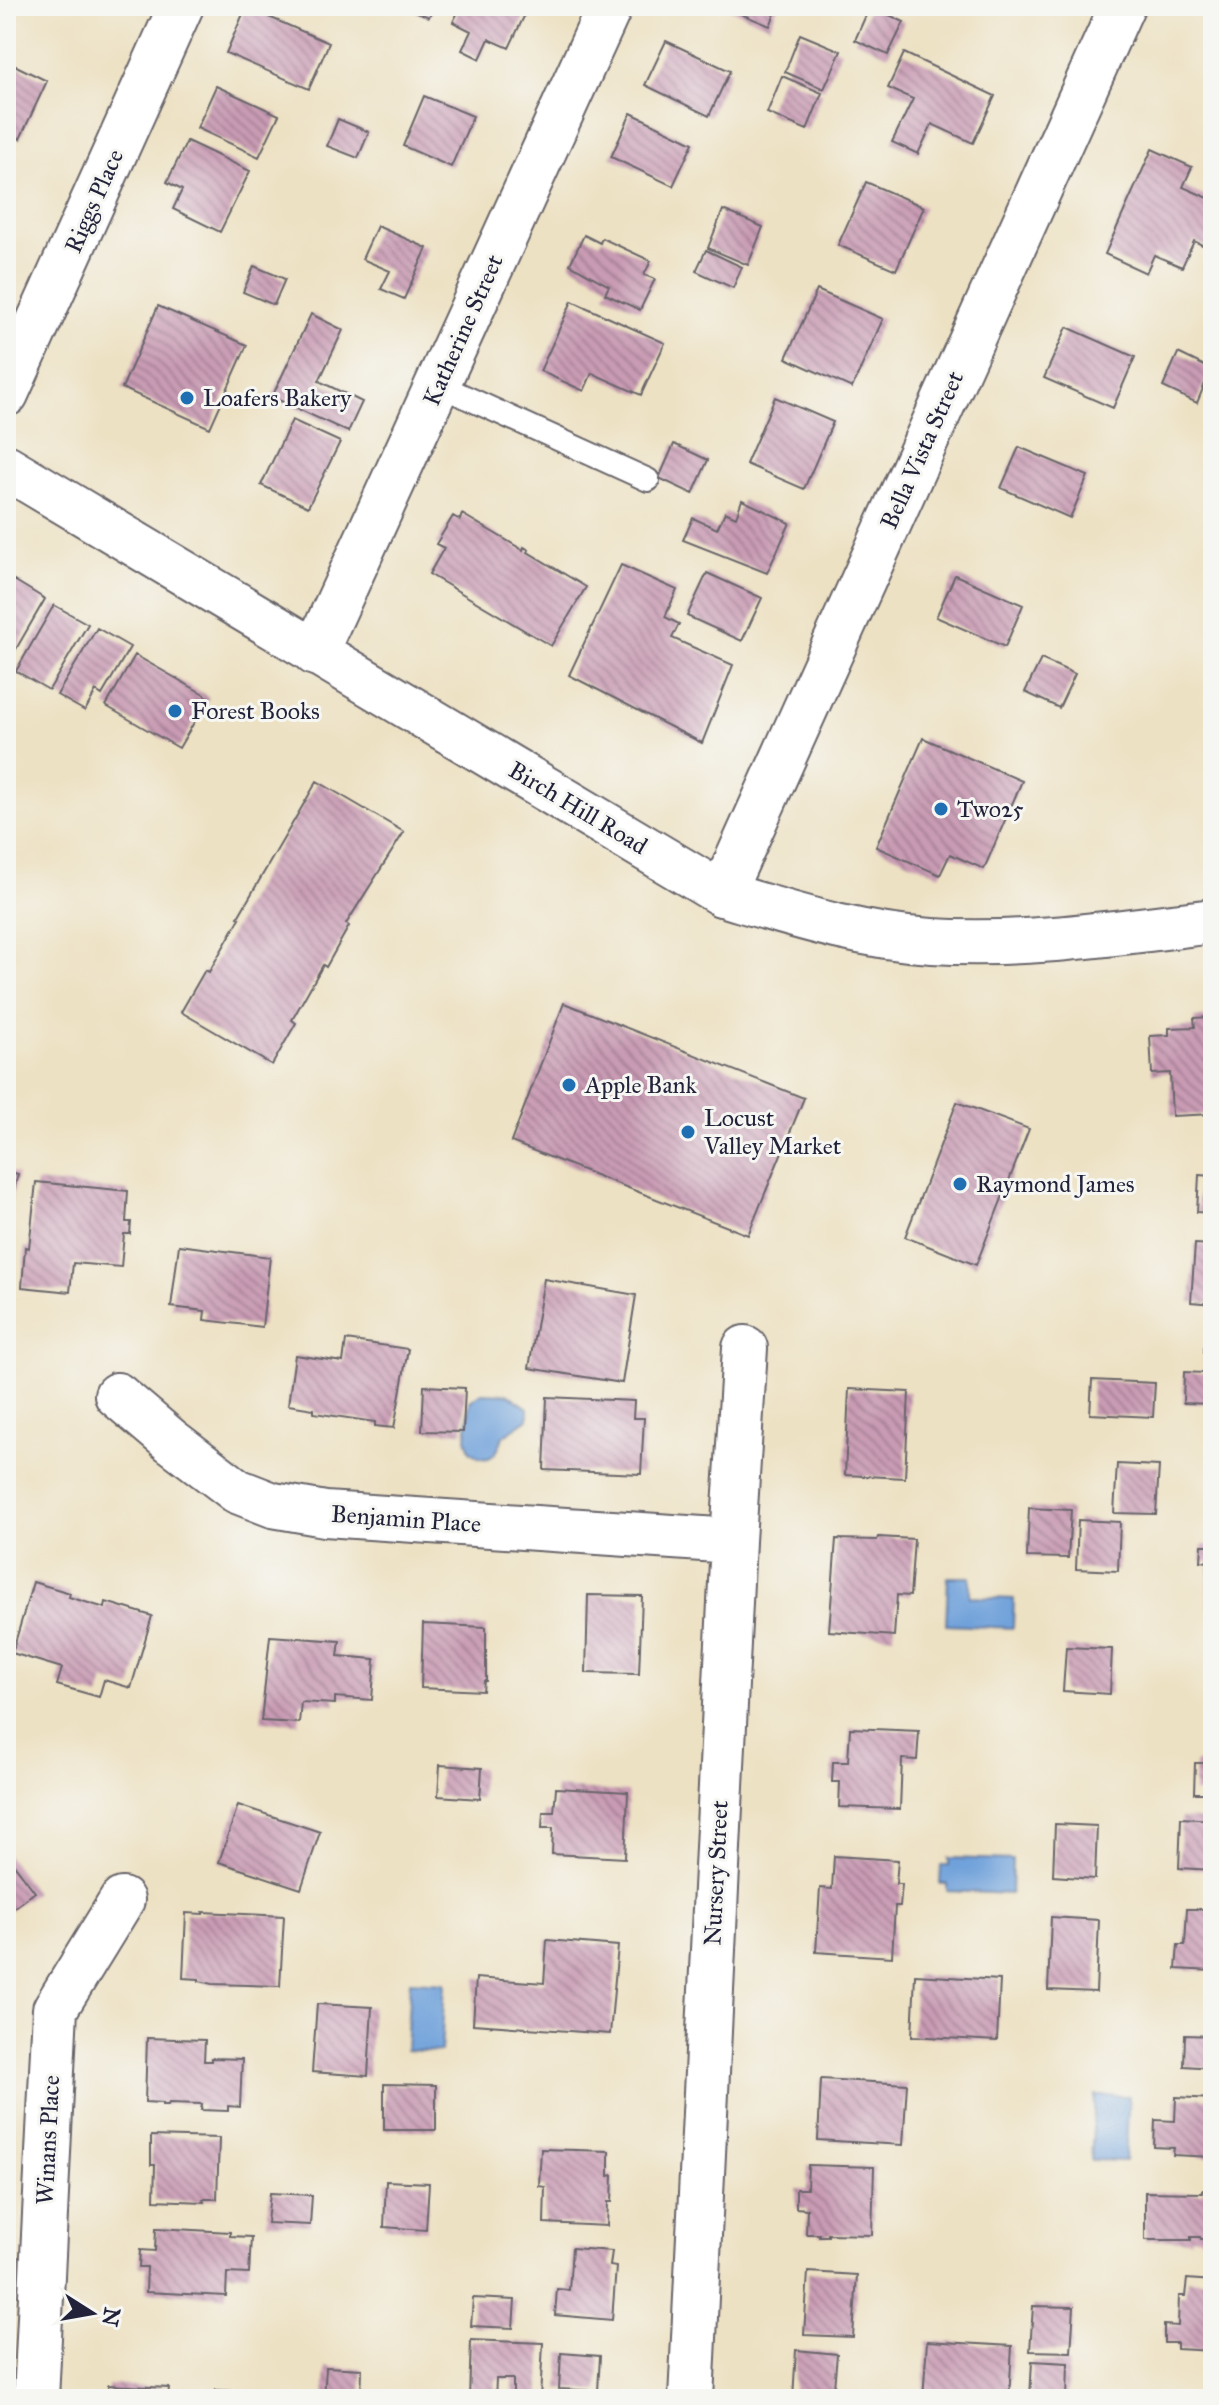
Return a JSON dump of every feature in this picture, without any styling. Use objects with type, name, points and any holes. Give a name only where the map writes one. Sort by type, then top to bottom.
[{"type":"street","name":"Riggs Place","points":[[6,394],[181,6]]},
{"type":"street","name":"Katherine Street","points":[[315,653],[610,6]]},
{"type":"street","name":"Bella Vista Street","points":[[722,894],[1122,6]]},
{"type":"street","name":"Birch Hill Road","points":[[6,467],[722,894],[824,923],[930,941],[1038,942],[1213,921]]},
{"type":"street","name":"Nursery Street","points":[[691,2399],[745,1348]]},
{"type":"street","name":"Benjamin Place","points":[[117,1395],[237,1491],[273,1505],[325,1514],[733,1541]]},
{"type":"street","name":"Winans Place","points":[[36,2399],[55,2009],[122,1900]]},
{"type":"lane","points":[[439,385],[648,480]]},
{"type":"water","points":[[482,1393],[508,1394],[528,1408],[528,1419],[503,1436],[498,1449],[487,1458],[470,1451],[466,1438],[470,1401]]},
{"type":"water","points":[[948,1577],[970,1577],[970,1597],[1014,1599],[1013,1628],[946,1625]]},
{"type":"water","points":[[949,1858],[1012,1860],[1011,1894],[947,1891],[947,1884],[940,1884],[941,1865],[949,1865]]},
{"type":"water","points":[[410,1981],[445,1983],[441,2052],[406,2050]]},
{"type":"water","points":[[1095,2095],[1129,2096],[1125,2161],[1091,2160]]},
{"type":"building","points":[[403,6],[434,6],[429,17]]},
{"type":"building","points":[[461,6],[529,6],[509,48],[489,39],[480,59],[462,50],[471,31],[453,22]]},
{"type":"building","points":[[722,6],[778,6],[770,26]]},
{"type":"building","points":[[870,6],[904,22],[888,55],[855,40]]},
{"type":"building","points":[[246,7],[329,43],[309,89],[226,53]]},
{"type":"building","points":[[800,34],[841,51],[824,89],[785,72]]},
{"type":"building","points":[[666,41],[730,71],[709,116],[645,85]]},
{"type":"building","points":[[904,53],[995,96],[973,143],[932,124],[918,154],[892,142],[913,99],[888,88]]},
{"type":"building","points":[[6,61],[47,81],[20,139],[6,132]]},
{"type":"building","points":[[782,76],[822,93],[807,130],[767,113]]},
{"type":"building","points":[[216,86],[279,115],[259,157],[197,128]]},
{"type":"building","points":[[424,96],[473,116],[451,167],[403,146]]},
{"type":"building","points":[[631,113],[693,143],[673,186],[611,157]]},
{"type":"building","points":[[338,119],[369,132],[358,158],[327,146]]},
{"type":"building","points":[[187,141],[250,171],[220,232],[173,209],[182,190],[167,182]]},
{"type":"building","points":[[1152,149],[1192,167],[1183,187],[1213,200],[1213,250],[1194,241],[1182,267],[1154,255],[1146,273],[1105,254]]},
{"type":"building","points":[[866,182],[924,207],[896,270],[838,245]]},
{"type":"building","points":[[723,210],[763,227],[748,265],[708,248]]},
{"type":"building","points":[[377,226],[427,248],[404,299],[381,289],[390,271],[362,259]]},
{"type":"building","points":[[584,235],[600,243],[602,238],[651,261],[644,275],[655,279],[640,310],[605,294],[609,286],[570,264]]},
{"type":"building","points":[[706,250],[742,267],[733,288],[696,271]]},
{"type":"building","points":[[254,266],[285,279],[274,305],[243,292]]},
{"type":"building","points":[[817,290],[883,319],[852,388],[786,358]]},
{"type":"building","points":[[572,301],[665,343],[641,395],[592,373],[584,391],[540,371]]},
{"type":"building","points":[[158,306],[247,345],[210,428],[122,388]]},
{"type":"building","points":[[311,314],[343,330],[319,381],[362,402],[348,432],[272,397]]},
{"type":"building","points":[[1067,327],[1135,357],[1113,408],[1044,378]]},
{"type":"building","points":[[1178,353],[1211,369],[1197,403],[1163,387]]},
{"type":"building","points":[[775,397],[833,422],[804,489],[746,464]]},
{"type":"building","points":[[292,420],[340,442],[308,507],[261,485]]},
{"type":"building","points":[[674,444],[708,460],[693,494],[659,478]]},
{"type":"building","points":[[1019,447],[1088,476],[1070,518],[1001,488]]},
{"type":"building","points":[[742,500],[790,523],[767,573],[683,540],[693,518],[717,529],[725,512],[736,517]]},
{"type":"building","points":[[462,514],[523,550],[524,547],[586,587],[551,646],[429,574],[444,548],[436,544],[453,516],[460,520]]},
{"type":"building","points":[[621,565],[677,590],[665,617],[679,624],[672,638],[733,665],[702,743],[569,675]]},
{"type":"building","points":[[707,573],[762,598],[742,641],[687,616]]},
{"type":"building","points":[[955,575],[1023,605],[1005,647],[936,617]]},
{"type":"building","points":[[14,580],[45,599],[12,656],[6,653],[6,594]]},
{"type":"building","points":[[54,605],[88,624],[49,690],[16,671]]},
{"type":"building","points":[[97,628],[130,647],[102,695],[96,691],[85,711],[57,695]]},
{"type":"building","points":[[135,655],[209,697],[179,748],[106,706]]},
{"type":"building","points":[[1041,659],[1075,674],[1059,708],[1025,692]]},
{"type":"building","points":[[923,738],[1022,781],[984,869],[950,854],[940,875],[876,847]]},
{"type":"building","points":[[317,781],[404,832],[346,924],[349,926],[292,1020],[296,1023],[272,1065],[181,1012],[205,970],[209,972]]},
{"type":"building","name":"Locust Valley Market","points":[[564,1003],[804,1098],[748,1235],[511,1142]]},
{"type":"building","points":[[1211,1017],[1213,1114],[1172,1116],[1170,1073],[1152,1074],[1150,1036],[1169,1035],[1169,1028],[1195,1027],[1194,1018]]},
{"type":"building","points":[[957,1102],[1029,1129],[976,1265],[905,1237]]},
{"type":"building","points":[[6,1171],[18,1174],[11,1201],[6,1199]]},
{"type":"building","points":[[1199,1175],[1213,1176],[1213,1213],[1197,1212]]},
{"type":"building","points":[[36,1182],[128,1191],[126,1222],[131,1222],[130,1234],[124,1234],[121,1267],[73,1263],[70,1292],[22,1287]]},
{"type":"building","points":[[1195,1244],[1213,1245],[1213,1304],[1191,1302]]},
{"type":"building","points":[[179,1245],[270,1257],[262,1327],[204,1320],[205,1311],[171,1307]]},
{"type":"building","points":[[544,1279],[636,1295],[622,1383],[529,1368]]},
{"type":"building","points":[[346,1340],[408,1349],[394,1428],[288,1405],[295,1355],[343,1362]]},
{"type":"building","points":[[1204,1347],[1213,1347],[1213,1404],[1183,1403],[1184,1372],[1204,1373]]},
{"type":"building","points":[[1092,1380],[1155,1383],[1153,1417],[1090,1414]]},
{"type":"building","points":[[424,1386],[465,1388],[463,1432],[422,1431]]},
{"type":"building","points":[[849,1389],[909,1392],[905,1478],[845,1475]]},
{"type":"building","points":[[547,1397],[634,1401],[633,1418],[644,1418],[641,1474],[544,1470]]},
{"type":"building","points":[[1117,1464],[1159,1466],[1156,1514],[1114,1513]]},
{"type":"building","points":[[1029,1508],[1071,1510],[1068,1558],[1027,1557]]},
{"type":"building","points":[[1078,1520],[1120,1522],[1118,1571],[1076,1569]]},
{"type":"building","points":[[878,1537],[914,1539],[910,1596],[897,1595],[894,1636],[829,1631],[836,1539],[877,1540]]},
{"type":"building","points":[[1210,1537],[1213,1537],[1213,1607],[1207,1606],[1209,1562],[1201,1561],[1202,1545],[1210,1545]]},
{"type":"building","points":[[33,1582],[105,1608],[106,1602],[152,1616],[131,1688],[104,1680],[99,1697],[57,1685],[62,1668],[12,1653]]},
{"type":"building","points":[[588,1595],[642,1596],[639,1674],[586,1673]]},
{"type":"building","points":[[423,1624],[486,1627],[486,1681],[483,1691],[421,1688]]},
{"type":"building","points":[[270,1636],[340,1641],[338,1656],[375,1659],[372,1700],[335,1697],[335,1704],[301,1702],[299,1723],[261,1721]]},
{"type":"building","points":[[1066,1647],[1112,1649],[1110,1694],[1063,1691]]},
{"type":"building","points":[[850,1728],[919,1731],[917,1760],[902,1759],[900,1809],[839,1807],[840,1782],[832,1782],[833,1762],[848,1762]]},
{"type":"building","points":[[1195,1763],[1213,1763],[1213,1793],[1194,1793]]},
{"type":"building","points":[[440,1765],[482,1768],[480,1799],[438,1796]]},
{"type":"building","points":[[556,1788],[628,1792],[625,1858],[552,1854],[553,1828],[542,1828],[543,1812],[554,1812]]},
{"type":"building","points":[[238,1805],[320,1832],[301,1889],[219,1862]]},
{"type":"building","points":[[1181,1818],[1213,1820],[1213,1870],[1179,1868]]},
{"type":"building","points":[[1055,1824],[1097,1826],[1095,1879],[1053,1876]]},
{"type":"building","points":[[6,1854],[35,1892],[6,1914]]},
{"type":"building","points":[[834,1856],[898,1860],[896,1884],[902,1884],[900,1906],[895,1906],[892,1957],[816,1952],[820,1888],[832,1889]]},
{"type":"building","points":[[1187,1909],[1213,1909],[1213,1971],[1176,1969],[1178,1945],[1185,1945]]},
{"type":"building","points":[[186,1913],[284,1916],[280,1986],[213,1984],[183,1978]]},
{"type":"building","points":[[1051,1917],[1099,1920],[1096,1992],[1048,1990]]},
{"type":"building","points":[[547,1940],[618,1946],[610,2034],[473,2024],[476,1978],[544,1983]]},
{"type":"building","points":[[915,1975],[1000,1980],[997,2041],[912,2036]]},
{"type":"building","points":[[317,2004],[372,2007],[368,2076],[312,2072]]},
{"type":"building","points":[[1185,2035],[1213,2036],[1213,2068],[1184,2066]]},
{"type":"building","points":[[147,2038],[205,2040],[204,2061],[211,2061],[211,2058],[242,2059],[240,2107],[228,2106],[228,2111],[201,2110],[202,2104],[162,2105],[145,2102]]},
{"type":"building","points":[[821,2079],[907,2084],[903,2145],[818,2140]]},
{"type":"building","points":[[384,2084],[436,2085],[436,2130],[384,2130]]},
{"type":"building","points":[[1176,2097],[1213,2099],[1213,2157],[1173,2155],[1174,2148],[1154,2147],[1155,2120],[1175,2121]]},
{"type":"building","points":[[151,2136],[219,2138],[217,2199],[203,2199],[204,2202],[154,2200],[155,2165],[151,2165]]},
{"type":"building","points":[[541,2149],[609,2151],[609,2176],[613,2175],[607,2226],[544,2223],[545,2187],[539,2186]]},
{"type":"building","points":[[808,2165],[874,2167],[872,2235],[806,2234],[807,2209],[796,2208],[796,2189],[807,2189]]},
{"type":"building","points":[[386,2181],[429,2183],[426,2230],[384,2227]]},
{"type":"building","points":[[1202,2190],[1213,2190],[1213,2239],[1145,2240],[1145,2192],[1202,2193]]},
{"type":"building","points":[[270,2193],[312,2195],[310,2225],[267,2223]]},
{"type":"building","points":[[156,2228],[230,2232],[230,2236],[251,2237],[249,2274],[227,2273],[226,2296],[146,2292],[147,2267],[139,2267],[140,2250],[155,2251]]},
{"type":"building","points":[[572,2248],[612,2251],[610,2266],[616,2267],[612,2320],[555,2315],[557,2289],[569,2290]]},
{"type":"building","points":[[808,2272],[857,2275],[853,2337],[804,2335]]},
{"type":"building","points":[[1187,2279],[1213,2281],[1213,2351],[1177,2349],[1177,2343],[1164,2343],[1164,2325],[1178,2326],[1179,2296],[1185,2296]]},
{"type":"building","points":[[473,2298],[515,2300],[513,2328],[471,2326]]},
{"type":"building","points":[[1033,2306],[1074,2307],[1071,2352],[1030,2351]]},
{"type":"building","points":[[471,2340],[543,2343],[540,2399],[513,2398],[513,2379],[496,2379],[495,2399],[469,2399]]},
{"type":"building","points":[[927,2341],[1012,2346],[1009,2399],[923,2399]]},
{"type":"building","points":[[796,2350],[837,2354],[833,2399],[793,2398]]},
{"type":"building","points":[[561,2353],[600,2356],[598,2391],[559,2389]]},
{"type":"building","points":[[1032,2361],[1068,2363],[1067,2399],[1030,2399]]},
{"type":"building","points":[[326,2367],[362,2369],[361,2399],[324,2399]]},
{"type":"building","points":[[108,2385],[169,2388],[168,2399],[108,2399]]},
{"type":"building","points":[[216,2390],[255,2392],[254,2399],[215,2399]]},
{"type":"place","name":"Loafers Bakery","points":[[187,398]]},
{"type":"place","name":"Forest Books","points":[[175,711]]},
{"type":"place","name":"Two25","points":[[941,809]]},
{"type":"place","name":"Apple Bank","points":[[569,1085]]},
{"type":"place","name":"Locust Valley Market","points":[[688,1132]]},
{"type":"place","name":"Raymond James","points":[[960,1184]]}]
